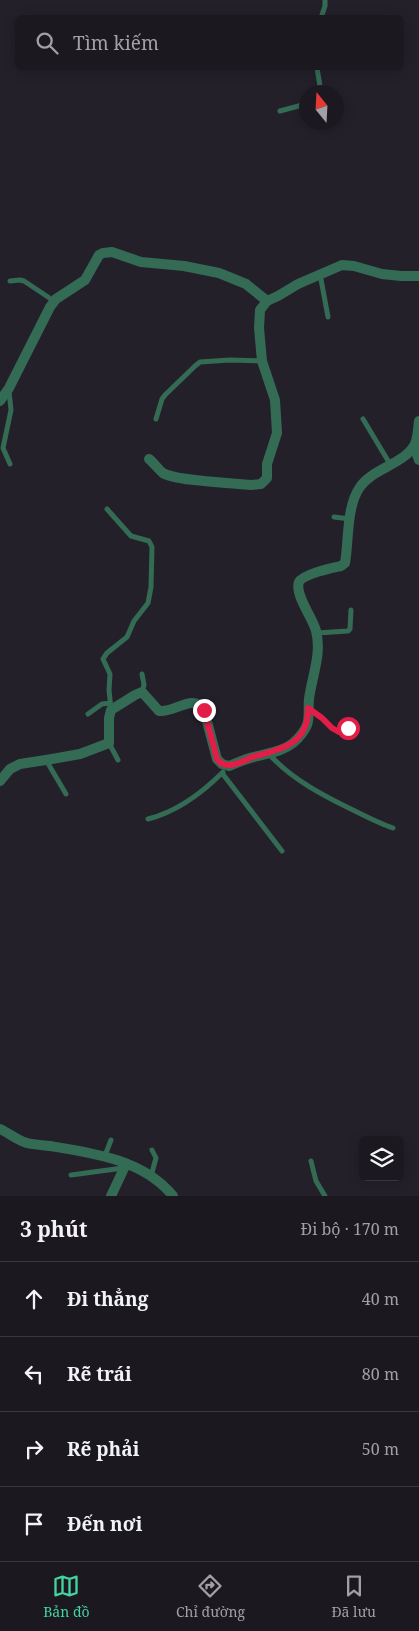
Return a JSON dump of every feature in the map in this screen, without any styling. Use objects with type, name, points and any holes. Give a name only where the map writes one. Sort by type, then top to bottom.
[{"type":"street","points":[[0,401],[9,388],[54,301],[85,280],[102,253],[112,252],[141,262],[184,266],[219,273],[246,284],[267,301]]},
{"type":"street","points":[[150,459],[167,475],[189,479],[251,484],[265,482],[268,478],[267,464],[277,433],[277,412],[272,390],[262,362],[260,310],[267,301],[337,266],[347,265],[382,274],[419,276]]},
{"type":"street","points":[[0,781],[15,766],[27,762],[80,754],[109,743],[111,706],[142,692],[158,711],[168,711],[196,702],[199,704],[204,710],[217,759],[225,770],[244,760],[268,754],[288,746],[299,737],[308,723],[308,708],[318,651],[317,633],[312,619],[299,596],[298,584],[301,579],[307,576],[344,564],[354,499],[359,488],[371,476],[409,452],[416,440],[419,421]]},
{"type":"street","points":[[414,446],[419,460]]},
{"type":"street","points":[[0,1129],[27,1143],[108,1158],[125,1166],[144,1171],[173,1196]]},
{"type":"street","points":[[111,1196],[125,1166]]},
{"type":"lane","points":[[322,15],[325,0]]},
{"type":"lane","points":[[318,70],[320,85]]},
{"type":"lane","points":[[280,111],[299,106]]},
{"type":"lane","points":[[320,274],[328,317]]},
{"type":"lane","points":[[10,281],[24,281],[54,301]]},
{"type":"lane","points":[[156,419],[162,399],[198,363],[210,360],[262,362]]},
{"type":"lane","points":[[9,388],[11,410],[2,448],[10,464]]},
{"type":"lane","points":[[363,419],[390,464]]},
{"type":"lane","points":[[88,714],[98,706],[111,706],[110,674],[103,659],[107,653],[127,636],[134,620],[148,603],[152,587],[152,547],[149,541],[131,536],[107,510]]},
{"type":"lane","points":[[334,517],[350,520]]},
{"type":"lane","points":[[317,633],[344,632],[350,629],[352,610]]},
{"type":"lane","points":[[142,674],[144,685],[142,692]]},
{"type":"lane","points":[[308,708],[337,731],[343,732],[348,728]]},
{"type":"lane","points":[[109,743],[118,760]]},
{"type":"lane","points":[[268,754],[308,786],[345,806],[393,828]]},
{"type":"lane","points":[[46,760],[66,794]]},
{"type":"lane","points":[[148,819],[161,816],[187,800],[225,770],[282,851]]},
{"type":"lane","points":[[108,1158],[106,1153],[111,1140]]},
{"type":"lane","points":[[151,1176],[156,1158],[152,1150]]},
{"type":"lane","points":[[311,1160],[316,1181],[325,1196]]},
{"type":"lane","points":[[71,1175],[125,1166]]},
{"type":"route","points":[[204,710],[217,759],[222,764],[229,766],[256,756],[278,751],[288,746],[304,731],[308,723],[308,708],[337,731],[343,732],[348,728]]}]
